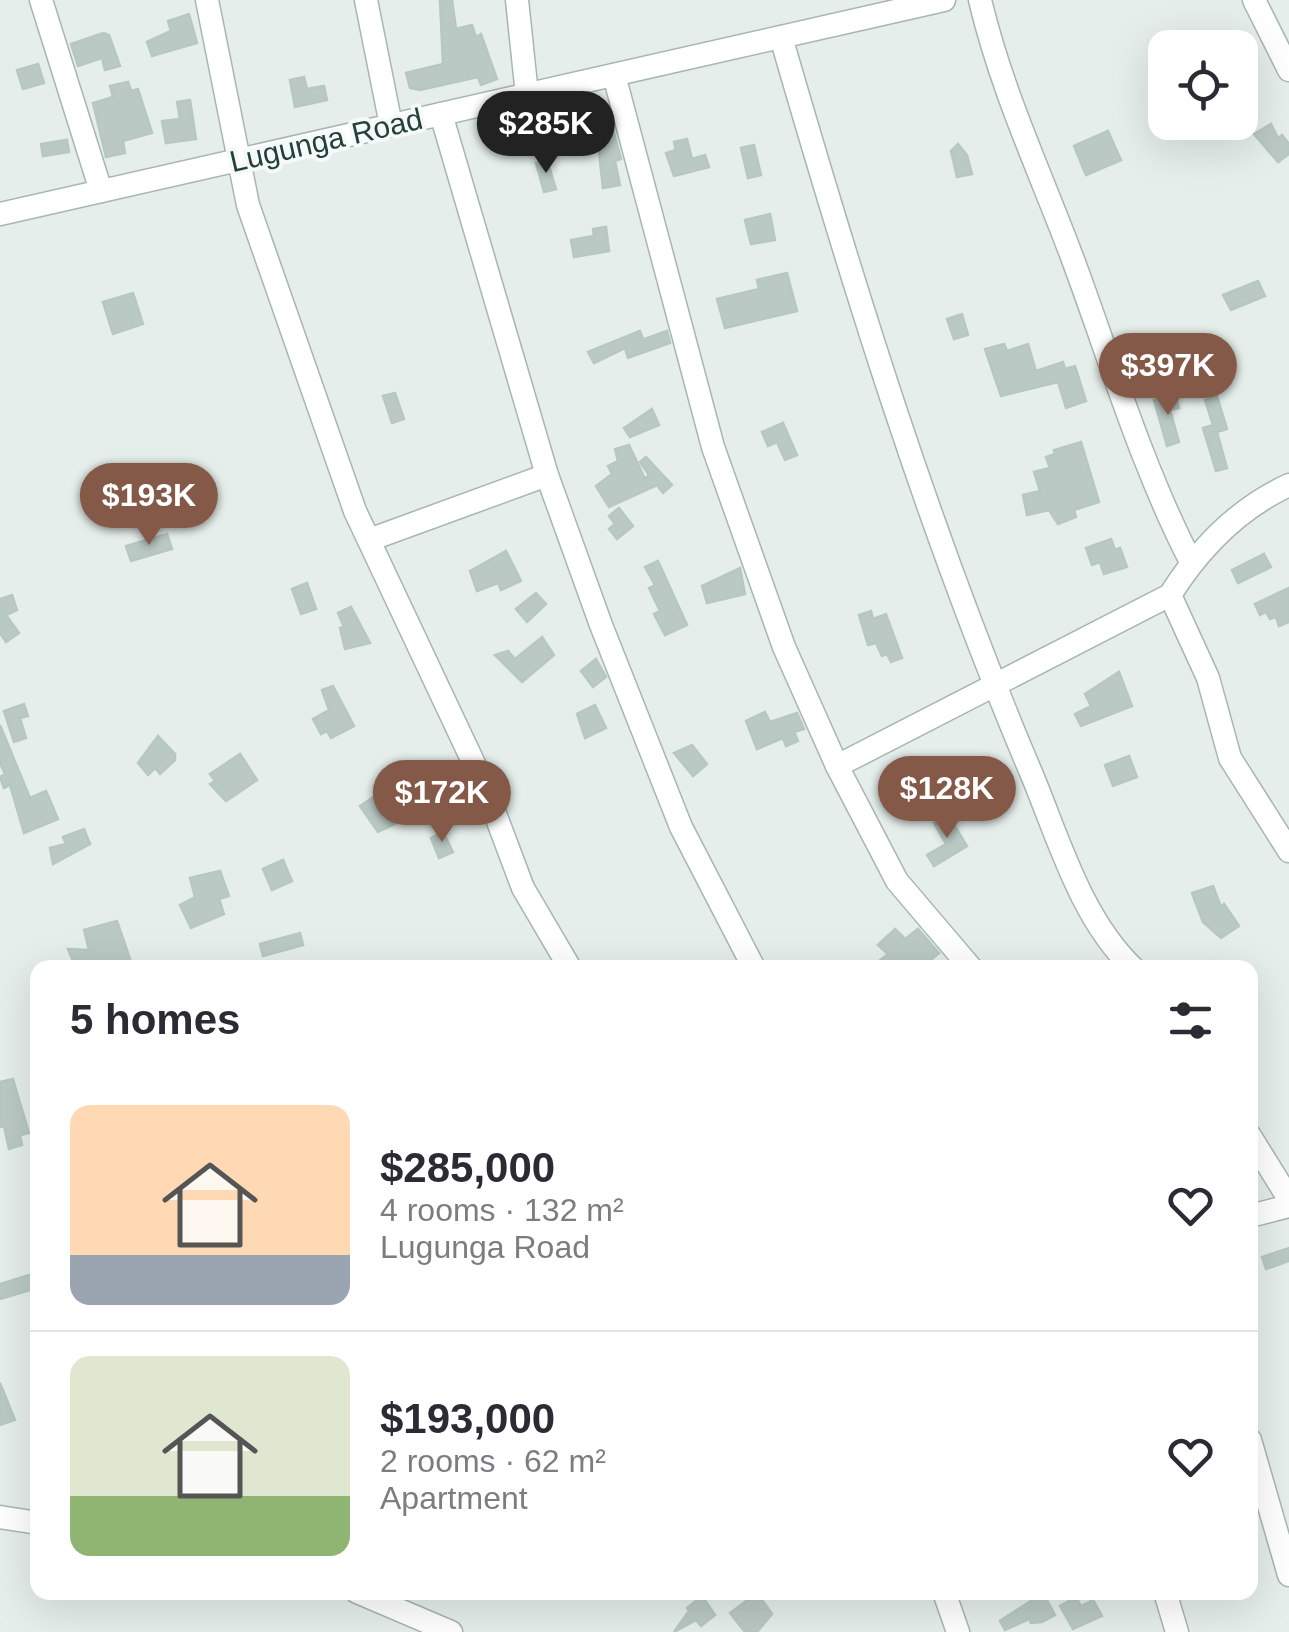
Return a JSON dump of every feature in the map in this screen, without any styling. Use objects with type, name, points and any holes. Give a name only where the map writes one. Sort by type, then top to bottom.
[{"type":"street","points":[[41,0],[101,191]]},
{"type":"street","points":[[207,0],[248,205],[369,540],[485,787],[523,888],[565,960]]},
{"type":"street","points":[[366,0],[391,125]]},
{"type":"street","points":[[517,0],[527,94]]},
{"type":"street","name":"Lugunga Road","points":[[0,214],[944,0]]},
{"type":"street","points":[[980,0],[998,75],[1071,254],[1164,509],[1191,562]]},
{"type":"street","points":[[1254,0],[1289,70]]},
{"type":"street","points":[[781,37],[926,505],[995,688],[1087,906],[1127,960]]},
{"type":"street","points":[[614,75],[713,447],[784,647],[837,766],[898,882],[963,960]]},
{"type":"street","points":[[441,114],[547,475],[681,826],[750,960]]},
{"type":"street","points":[[369,540],[547,475]]},
{"type":"street","points":[[837,766],[1170,595],[1191,562],[1257,500],[1289,484]]},
{"type":"street","points":[[1170,595],[1208,678],[1230,758],[1289,851]]},
{"type":"street","points":[[1258,1150],[1289,1202],[1258,1213]]},
{"type":"street","points":[[1258,1468],[1289,1575]]},
{"type":"street","points":[[0,1517],[30,1523]]},
{"type":"street","points":[[376,1600],[451,1632]]},
{"type":"street","points":[[947,1600],[958,1632]]},
{"type":"street","points":[[1167,1600],[1177,1632]]},
{"type":"building","points":[[440,0],[452,0],[456,29],[472,25],[476,37],[481,34],[497,79],[481,85],[478,77],[420,90],[410,88],[406,73],[443,64]]},
{"type":"building","points":[[189,14],[197,43],[152,56],[147,42],[171,31],[168,21]]},
{"type":"building","points":[[103,33],[109,35],[120,66],[105,70],[102,58],[78,66],[71,44]]},
{"type":"building","points":[[38,64],[44,83],[23,89],[17,70]]},
{"type":"building","points":[[304,77],[307,89],[324,86],[327,100],[295,107],[290,80]]},
{"type":"building","points":[[128,82],[131,91],[138,89],[152,133],[123,141],[125,153],[106,157],[93,103],[113,97],[110,86]]},
{"type":"building","points":[[190,100],[196,139],[166,143],[162,121],[180,119],[177,102]]},
{"type":"building","points":[[1271,124],[1278,138],[1282,135],[1289,144],[1289,154],[1278,162],[1258,139],[1258,132]]},
{"type":"building","points":[[613,130],[621,159],[615,161],[620,185],[603,188],[597,135]]},
{"type":"building","points":[[1108,131],[1121,160],[1086,175],[1074,146]]},
{"type":"building","points":[[687,139],[692,159],[705,155],[709,167],[674,176],[666,153],[676,150],[674,142]]},
{"type":"building","points":[[67,140],[69,152],[43,156],[41,144]]},
{"type":"building","points":[[958,144],[967,155],[972,174],[957,177],[951,151]]},
{"type":"building","points":[[754,145],[761,175],[748,178],[741,148]]},
{"type":"building","points":[[547,160],[556,189],[544,192],[536,163]]},
{"type":"building","points":[[770,214],[775,240],[751,244],[745,220]]},
{"type":"building","points":[[606,227],[609,251],[574,257],[571,240],[594,236],[593,229]]},
{"type":"building","points":[[787,273],[797,311],[725,328],[717,299],[759,289],[757,280]]},
{"type":"building","points":[[1258,281],[1265,296],[1231,310],[1223,295]]},
{"type":"building","points":[[133,293],[143,324],[113,334],[103,302]]},
{"type":"building","points":[[962,314],[968,335],[954,339],[947,319]]},
{"type":"building","points":[[640,331],[643,339],[639,341],[667,331],[670,343],[628,358],[625,348],[594,363],[588,352]]},
{"type":"building","points":[[1004,344],[1007,351],[1028,344],[1036,371],[1063,362],[1065,369],[1075,366],[1086,401],[1066,408],[1058,382],[1001,396],[985,349]]},
{"type":"building","points":[[395,393],[404,419],[392,423],[383,396]]},
{"type":"building","points":[[1175,394],[1179,408],[1170,410],[1179,442],[1167,446],[1154,400]]},
{"type":"building","points":[[1217,396],[1227,429],[1217,432],[1227,468],[1216,471],[1203,428],[1213,425],[1205,400]]},
{"type":"building","points":[[652,409],[659,425],[630,437],[624,428]]},
{"type":"building","points":[[783,423],[797,455],[785,460],[777,442],[768,446],[762,432]]},
{"type":"building","points":[[1081,442],[1099,502],[1074,510],[1076,517],[1058,524],[1049,510],[1027,515],[1023,495],[1040,491],[1034,472],[1050,468],[1046,457],[1055,454],[1054,450]]},
{"type":"building","points":[[629,445],[645,479],[649,475],[640,462],[646,457],[672,485],[663,493],[657,485],[609,507],[596,486],[612,474],[608,466],[618,461],[615,449]]},
{"type":"building","points":[[619,508],[633,526],[617,539],[609,529],[615,524],[609,516]]},
{"type":"building","points":[[167,534],[172,549],[131,561],[126,546]]},
{"type":"building","points":[[1111,539],[1115,550],[1120,548],[1127,567],[1104,574],[1100,562],[1092,565],[1086,548]]},
{"type":"building","points":[[506,551],[521,581],[501,590],[498,583],[477,591],[470,571]]},
{"type":"building","points":[[1264,554],[1271,567],[1238,583],[1232,570]]},
{"type":"building","points":[[658,561],[687,625],[665,635],[654,614],[660,611],[649,588],[655,585],[645,567]]},
{"type":"building","points":[[740,568],[745,594],[707,603],[702,586]]},
{"type":"building","points":[[307,583],[316,609],[301,614],[292,589]]},
{"type":"building","points":[[1289,588],[1289,622],[1279,626],[1276,617],[1270,619],[1266,612],[1260,615],[1255,604]]},
{"type":"building","points":[[536,593],[546,604],[527,622],[516,609]]},
{"type":"building","points":[[12,595],[17,610],[6,615],[19,633],[6,642],[0,633],[0,599]]},
{"type":"building","points":[[351,607],[370,643],[345,649],[340,628],[344,627],[338,613]]},
{"type":"building","points":[[871,611],[873,619],[886,614],[902,658],[891,662],[887,654],[882,656],[876,643],[868,645],[859,615]]},
{"type":"building","points":[[542,637],[554,655],[522,682],[495,655],[508,651],[515,659]]},
{"type":"building","points":[[596,659],[606,677],[593,687],[581,671]]},
{"type":"building","points":[[1119,672],[1132,706],[1081,726],[1075,714],[1091,706],[1085,694]]},
{"type":"building","points":[[333,686],[354,726],[331,738],[327,731],[321,734],[313,719],[329,710],[322,690]]},
{"type":"building","points":[[24,704],[28,716],[20,718],[26,738],[14,742],[4,711]]},
{"type":"building","points":[[595,705],[606,728],[585,738],[577,714]]},
{"type":"building","points":[[765,712],[770,722],[797,713],[804,729],[794,732],[798,741],[786,746],[783,738],[757,749],[746,721]]},
{"type":"building","points":[[0,725],[30,798],[46,791],[58,819],[24,833],[10,785],[4,788],[0,777],[5,774],[0,763]]},
{"type":"building","points":[[158,736],[175,754],[175,760],[160,774],[155,768],[148,775],[138,763]]},
{"type":"building","points":[[692,745],[707,764],[693,776],[674,753]]},
{"type":"building","points":[[240,754],[257,780],[226,801],[210,784],[215,781],[210,774]]},
{"type":"building","points":[[1129,756],[1137,777],[1113,786],[1105,765]]},
{"type":"building","points":[[393,784],[402,797],[396,801],[407,818],[378,832],[360,806]]},
{"type":"building","points":[[948,815],[967,846],[934,866],[927,855],[946,844],[934,823]]},
{"type":"building","points":[[84,829],[90,844],[53,864],[50,848],[66,844],[63,837]]},
{"type":"building","points":[[443,832],[453,852],[439,858],[431,838]]},
{"type":"building","points":[[283,860],[292,881],[272,890],[263,869]]},
{"type":"building","points":[[220,871],[229,896],[219,899],[224,914],[191,928],[180,905],[195,897],[190,878]]},
{"type":"building","points":[[1213,886],[1221,907],[1224,904],[1239,926],[1221,938],[1203,922],[1192,893]]},
{"type":"building","points":[[117,921],[130,960],[73,960],[68,949],[89,950],[84,930]]},
{"type":"building","points":[[895,929],[905,939],[918,929],[939,953],[931,960],[880,960],[888,954],[878,945]]},
{"type":"building","points":[[300,933],[303,945],[263,956],[260,944]]},
{"type":"building","points":[[13,1079],[29,1133],[20,1135],[22,1145],[9,1149],[4,1126],[0,1127],[0,1082]]},
{"type":"building","points":[[1289,1248],[1289,1261],[1266,1269],[1262,1257]]},
{"type":"building","points":[[30,1278],[30,1290],[0,1299],[0,1284]]},
{"type":"building","points":[[0,1383],[15,1420],[0,1425]]},
{"type":"building","points":[[697,1600],[705,1600],[715,1615],[701,1626],[696,1620],[674,1632],[689,1611],[687,1608]]},
{"type":"building","points":[[748,1600],[762,1600],[772,1614],[757,1632],[745,1632],[730,1613]]},
{"type":"building","points":[[1032,1600],[1047,1600],[1055,1615],[1042,1622],[1031,1623],[1029,1619],[1005,1630],[1000,1621]]},
{"type":"building","points":[[1071,1600],[1078,1600],[1081,1606],[1093,1600],[1102,1616],[1073,1629],[1060,1606]]}]
